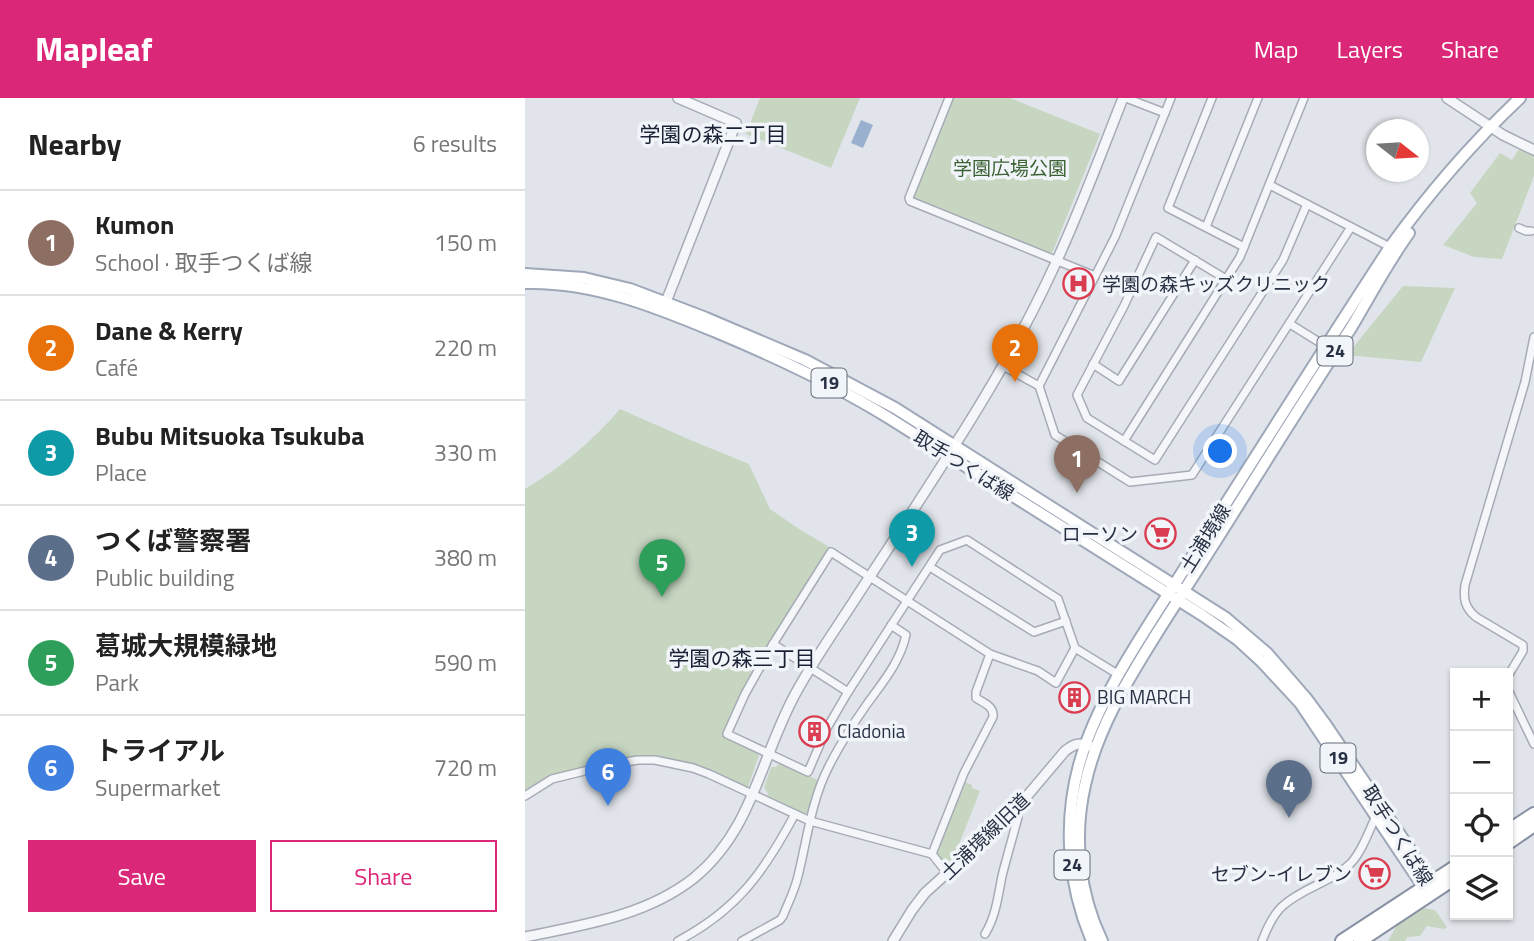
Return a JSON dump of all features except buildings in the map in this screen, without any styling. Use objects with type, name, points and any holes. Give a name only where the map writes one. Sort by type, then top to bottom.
[{"type":"highway","points":[[1513,828],[1534,814]]},
{"type":"highway","points":[[1513,840],[1534,825]]},
{"type":"highway","points":[[1360,941],[1450,870]]},
{"type":"highway","points":[[1342,941],[1429,887],[1450,880]]},
{"type":"main road","name":"24","points":[[1489,127],[1520,98]]},
{"type":"main road","name":"土浦境線","points":[[1092,941],[1074,881],[1069,835],[1075,784],[1091,746],[1176,593],[1390,247],[1427,197],[1489,127]]},
{"type":"main road","name":"土浦境線","points":[[1102,941],[1088,907],[1080,857],[1081,809],[1091,746],[1102,707],[1119,675],[1357,318],[1406,238],[1433,201],[1449,171]]},
{"type":"main road","name":"取手つくば線","points":[[525,274],[584,278],[630,289],[727,337],[801,369],[951,450],[1176,593],[1238,640],[1279,679],[1313,721],[1429,887]]},
{"type":"main road","name":"取手つくば線","points":[[525,283],[582,287],[664,306]]},
{"type":"street","points":[[664,306],[736,123],[700,102],[678,98]]},
{"type":"street","points":[[949,98],[908,198],[910,201],[1095,276]]},
{"type":"street","points":[[525,937],[556,936],[656,902],[685,885],[706,867],[728,841],[742,819],[785,714],[810,668],[1003,366],[1057,260],[1125,98],[1165,113]]},
{"type":"street","points":[[1039,386],[1115,237],[1171,98]]},
{"type":"street","points":[[1212,98],[1168,208],[1244,247]]},
{"type":"street","points":[[1206,227],[1258,98]]},
{"type":"street","points":[[1124,441],[1244,247],[1304,98]]},
{"type":"street","points":[[1447,98],[1489,127],[1534,150]]},
{"type":"street","points":[[1270,185],[1390,247]]},
{"type":"street","points":[[1159,479],[1155,460],[1283,260],[1307,204]]},
{"type":"street","points":[[1003,366],[1039,386],[1055,435],[1130,482],[1192,475],[1351,227]]},
{"type":"street","points":[[1519,228],[1533,229]]},
{"type":"street","points":[[1155,460],[1087,418],[1077,395],[1124,306],[1156,237],[1226,279]]},
{"type":"street","points":[[1093,364],[1119,381],[1195,260]]},
{"type":"street","points":[[1290,324],[1327,347]]},
{"type":"street","points":[[1513,668],[1523,651],[1523,645],[1476,617],[1469,611],[1464,595],[1525,382],[1534,337]]},
{"type":"street","points":[[1075,649],[1056,683],[1038,671],[990,654],[907,601],[831,552],[773,644],[745,694],[727,734],[808,772],[827,728],[848,692],[891,625],[907,601],[930,566],[940,550],[967,540],[1058,598],[1075,649],[1119,675]]},
{"type":"street","points":[[930,566],[1034,632],[1066,621]]},
{"type":"street","points":[[743,941],[783,916],[797,879],[821,783],[865,706],[900,655],[907,635],[891,625]]},
{"type":"street","points":[[773,644],[848,692]]},
{"type":"street","points":[[932,854],[964,773],[993,717],[992,708],[976,698],[990,654]]},
{"type":"street","points":[[1513,700],[1534,744]]},
{"type":"street","name":"土浦境線旧道","points":[[893,941],[925,893],[1017,808],[1065,751],[1079,743],[1091,746]]},
{"type":"street","points":[[525,796],[552,779],[613,764],[655,760],[693,768],[810,821],[932,854],[947,873]]},
{"type":"street","points":[[985,934],[995,911],[1019,817],[1017,808]]},
{"type":"street","points":[[1262,941],[1274,916],[1284,904],[1337,874],[1350,863],[1361,848],[1378,812]]},
{"type":"street","points":[[678,941],[709,922],[748,887],[772,856],[795,814]]},
{"type":"green space","points":[[760,98],[860,98],[831,168],[746,134]]},
{"type":"green space","name":"学園広場公園","points":[[952,98],[1010,98],[1100,134],[1050,253],[914,199]]},
{"type":"green space","points":[[1519,149],[1534,154],[1534,176],[1502,259],[1474,257],[1443,245],[1477,203],[1470,193],[1500,153],[1512,160]]},
{"type":"green space","points":[[1403,286],[1455,288],[1421,362],[1347,355]]},
{"type":"green space","points":[[620,409],[749,464],[770,509],[831,548],[762,656],[742,691],[724,735],[758,752],[748,787],[696,766],[642,757],[604,763],[554,776],[525,793],[525,489],[575,453]]},
{"type":"green space","points":[[780,762],[820,781],[810,813],[794,811],[766,799],[768,793],[764,788],[771,767],[776,767]]},
{"type":"green space","points":[[963,781],[980,791],[954,857],[958,859],[948,868],[935,853]]},
{"type":"green space","points":[[1424,908],[1435,910],[1447,927],[1444,929],[1427,926],[1420,936],[1407,937],[1405,941],[1388,941],[1397,925]]},
{"type":"water","points":[[861,120],[873,125],[863,148],[851,143]]},
{"type":"place","name":"学園の森キッズクリニック","points":[[1079,284]]},
{"type":"place","name":"Dane & Kerry","points":[[1015,382]]},
{"type":"place","name":"Kumon","points":[[1077,493]]},
{"type":"place","name":"ローソン","points":[[1161,534]]},
{"type":"place","name":"Bubu Mitsuoka Tsukuba","points":[[912,567]]},
{"type":"place","name":"葛城大規模緑地","points":[[662,597]]},
{"type":"place","name":"BIG MARCH","points":[[1074,697]]},
{"type":"place","name":"Cladonia","points":[[814,731]]},
{"type":"place","name":"トライアル","points":[[608,806]]},
{"type":"place","name":"つくば警察署","points":[[1289,818]]},
{"type":"place","name":"セブン-イレブン","points":[[1375,874]]},
{"type":"district","name":"学園の森二丁目","points":[[713,135]]},
{"type":"district","name":"学園の森三丁目","points":[[742,659]]}]
